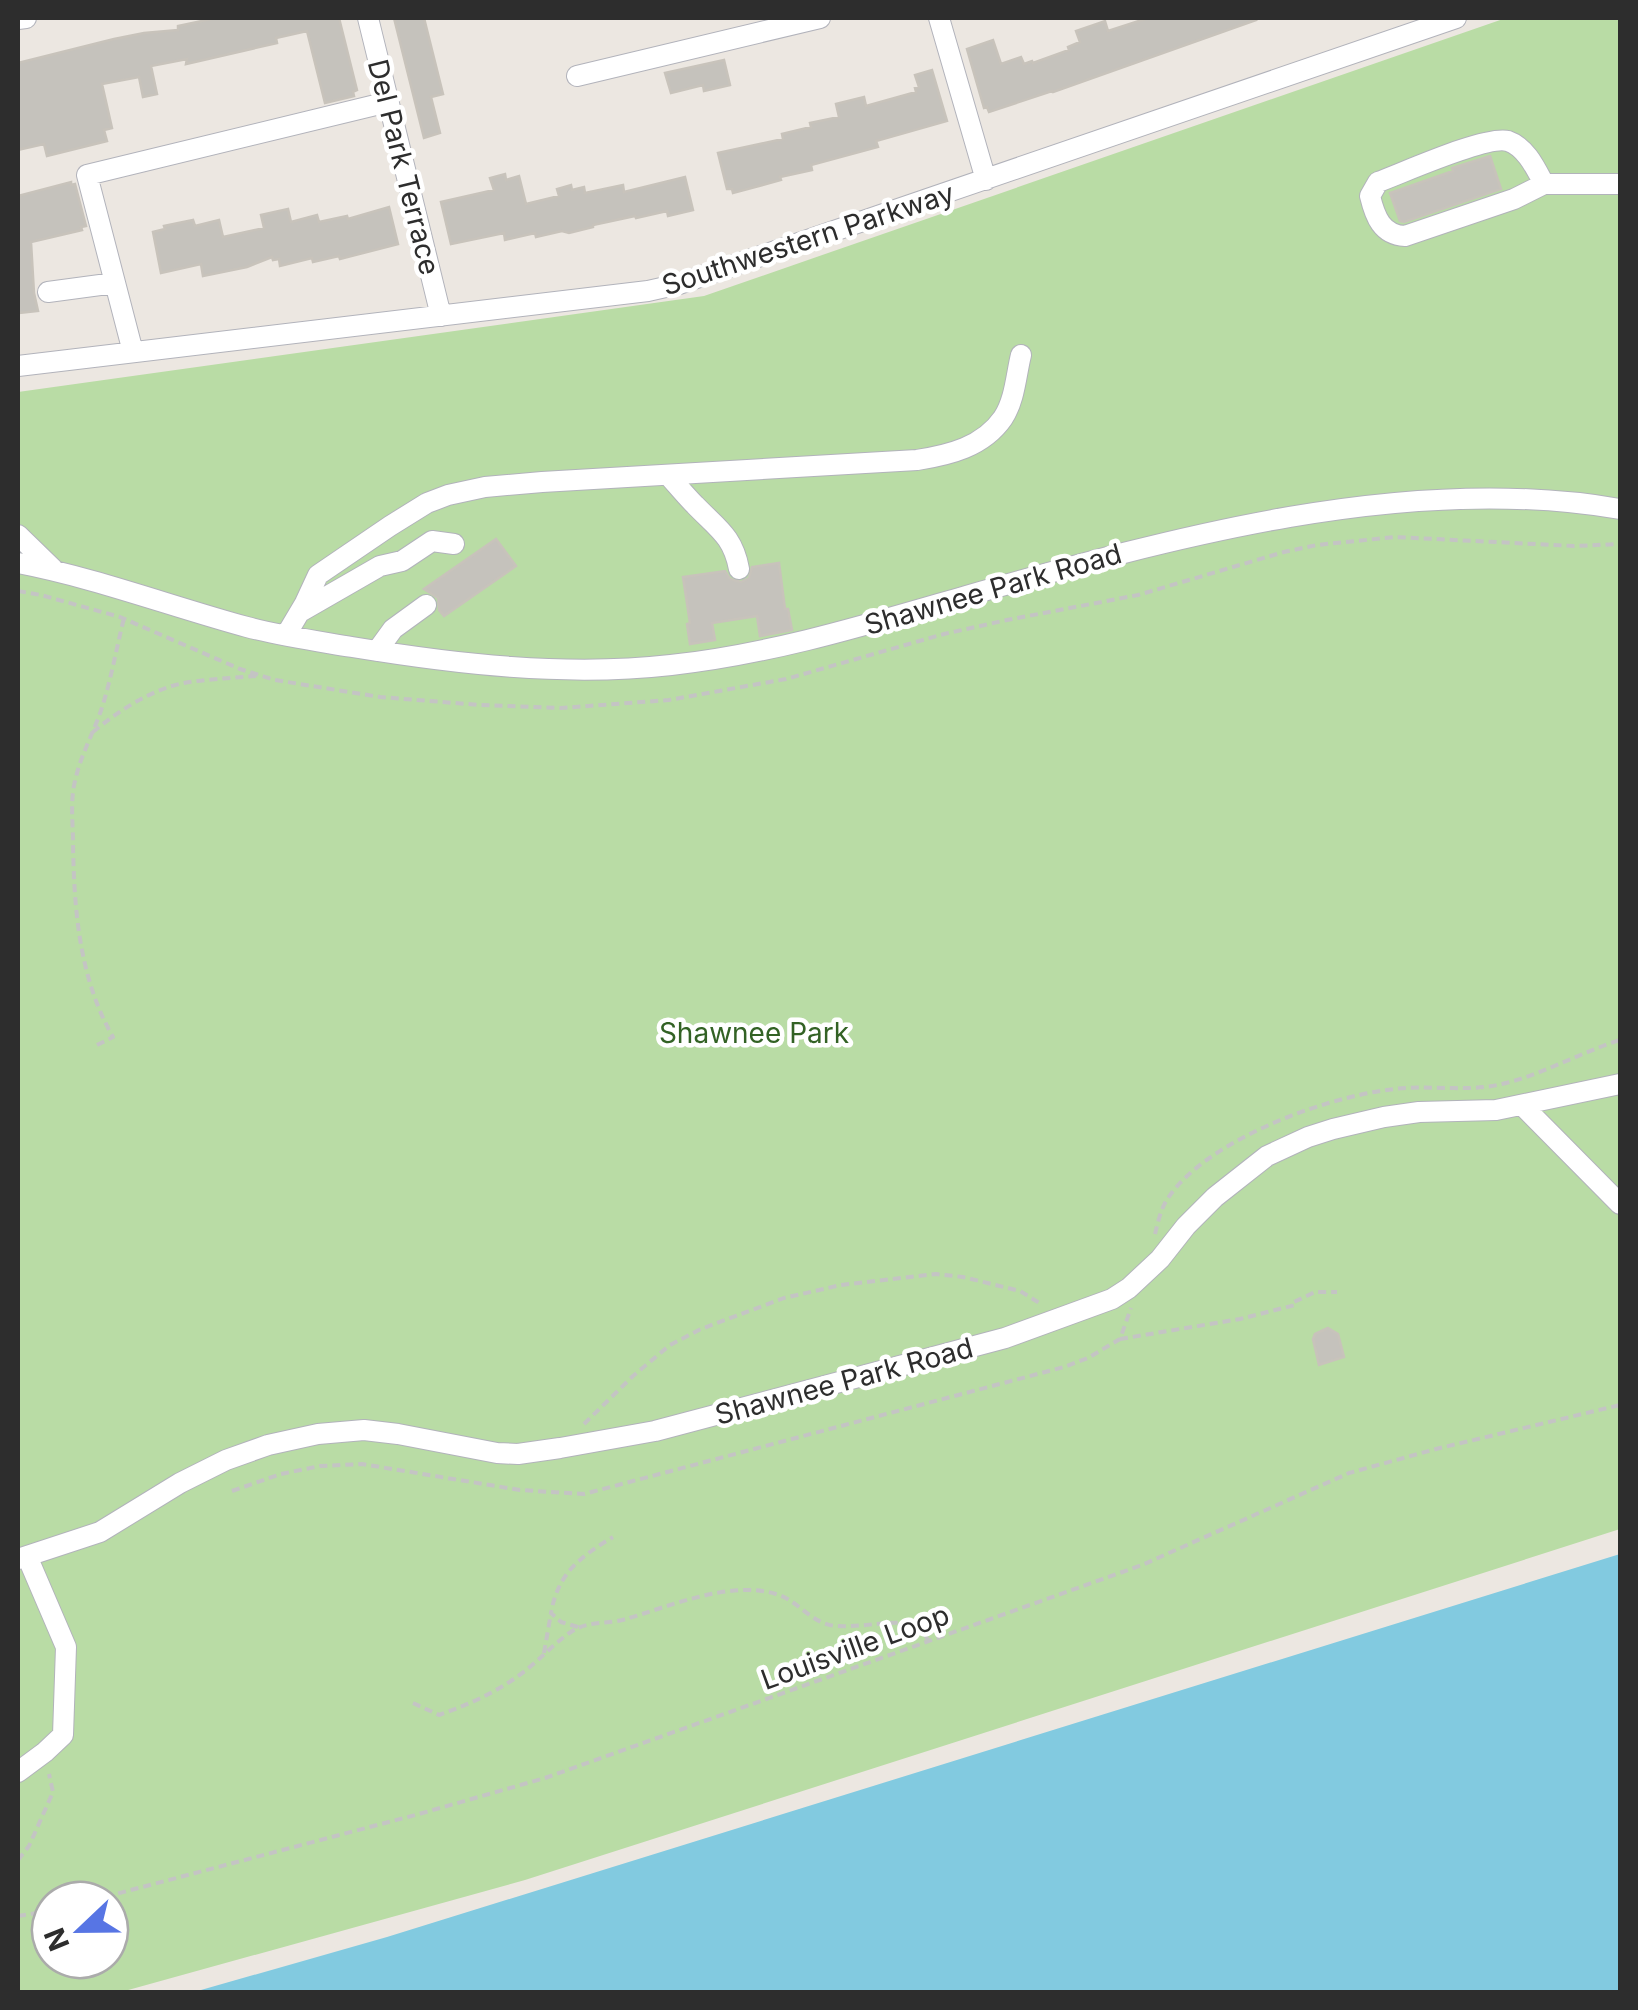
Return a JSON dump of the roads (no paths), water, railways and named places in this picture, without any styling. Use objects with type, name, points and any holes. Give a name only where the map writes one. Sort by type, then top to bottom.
[{"type":"street","points":[[18,20],[26,18]]},
{"type":"street","name":"Del Park Terrace","points":[[368,18],[441,316]]},
{"type":"street","points":[[577,76],[775,23],[820,18]]},
{"type":"street","points":[[940,18],[986,180]]},
{"type":"street","name":"Southwestern Parkway","points":[[18,366],[648,291],[680,284],[1456,18]]},
{"type":"street","points":[[134,352],[86,174],[388,102]]},
{"type":"street","points":[[1544,184],[1522,150],[1507,141],[1485,142],[1378,182],[1370,196],[1381,226],[1393,236],[1405,236],[1514,199],[1544,184],[1620,184]]},
{"type":"street","points":[[48,292],[115,283]]},
{"type":"street","points":[[286,636],[318,575],[390,526],[448,495],[523,484],[948,455],[979,442],[1003,418],[1021,354]]},
{"type":"street","points":[[668,476],[724,532],[736,551],[739,569]]},
{"type":"street","name":"Shawnee Park Road","points":[[18,563],[55,570],[249,628],[377,651],[514,667],[666,666],[758,652],[1092,560],[1272,521],[1443,499],[1556,501],[1620,508]]},
{"type":"street","points":[[18,536],[55,570]]},
{"type":"street","points":[[300,612],[380,566],[402,561],[432,540],[454,544]]},
{"type":"street","points":[[377,651],[393,629],[426,605]]},
{"type":"street","name":"Shawnee Park Road","points":[[18,1772],[63,1734],[66,1647],[22,1558],[100,1532],[226,1460],[268,1445],[318,1434],[364,1430],[497,1453],[560,1448],[674,1426],[1005,1338],[1112,1299],[1129,1288],[1215,1197],[1284,1148],[1333,1129],[1384,1118],[1420,1112],[1496,1110],[1620,1084]]},
{"type":"street","points":[[1522,1105],[1620,1204]]},
{"type":"water","points":[[1620,1554],[1620,1992],[194,1992],[387,1937]]},
{"type":"park label","name":"Shawnee Park","points":[[754,1033]]}]
